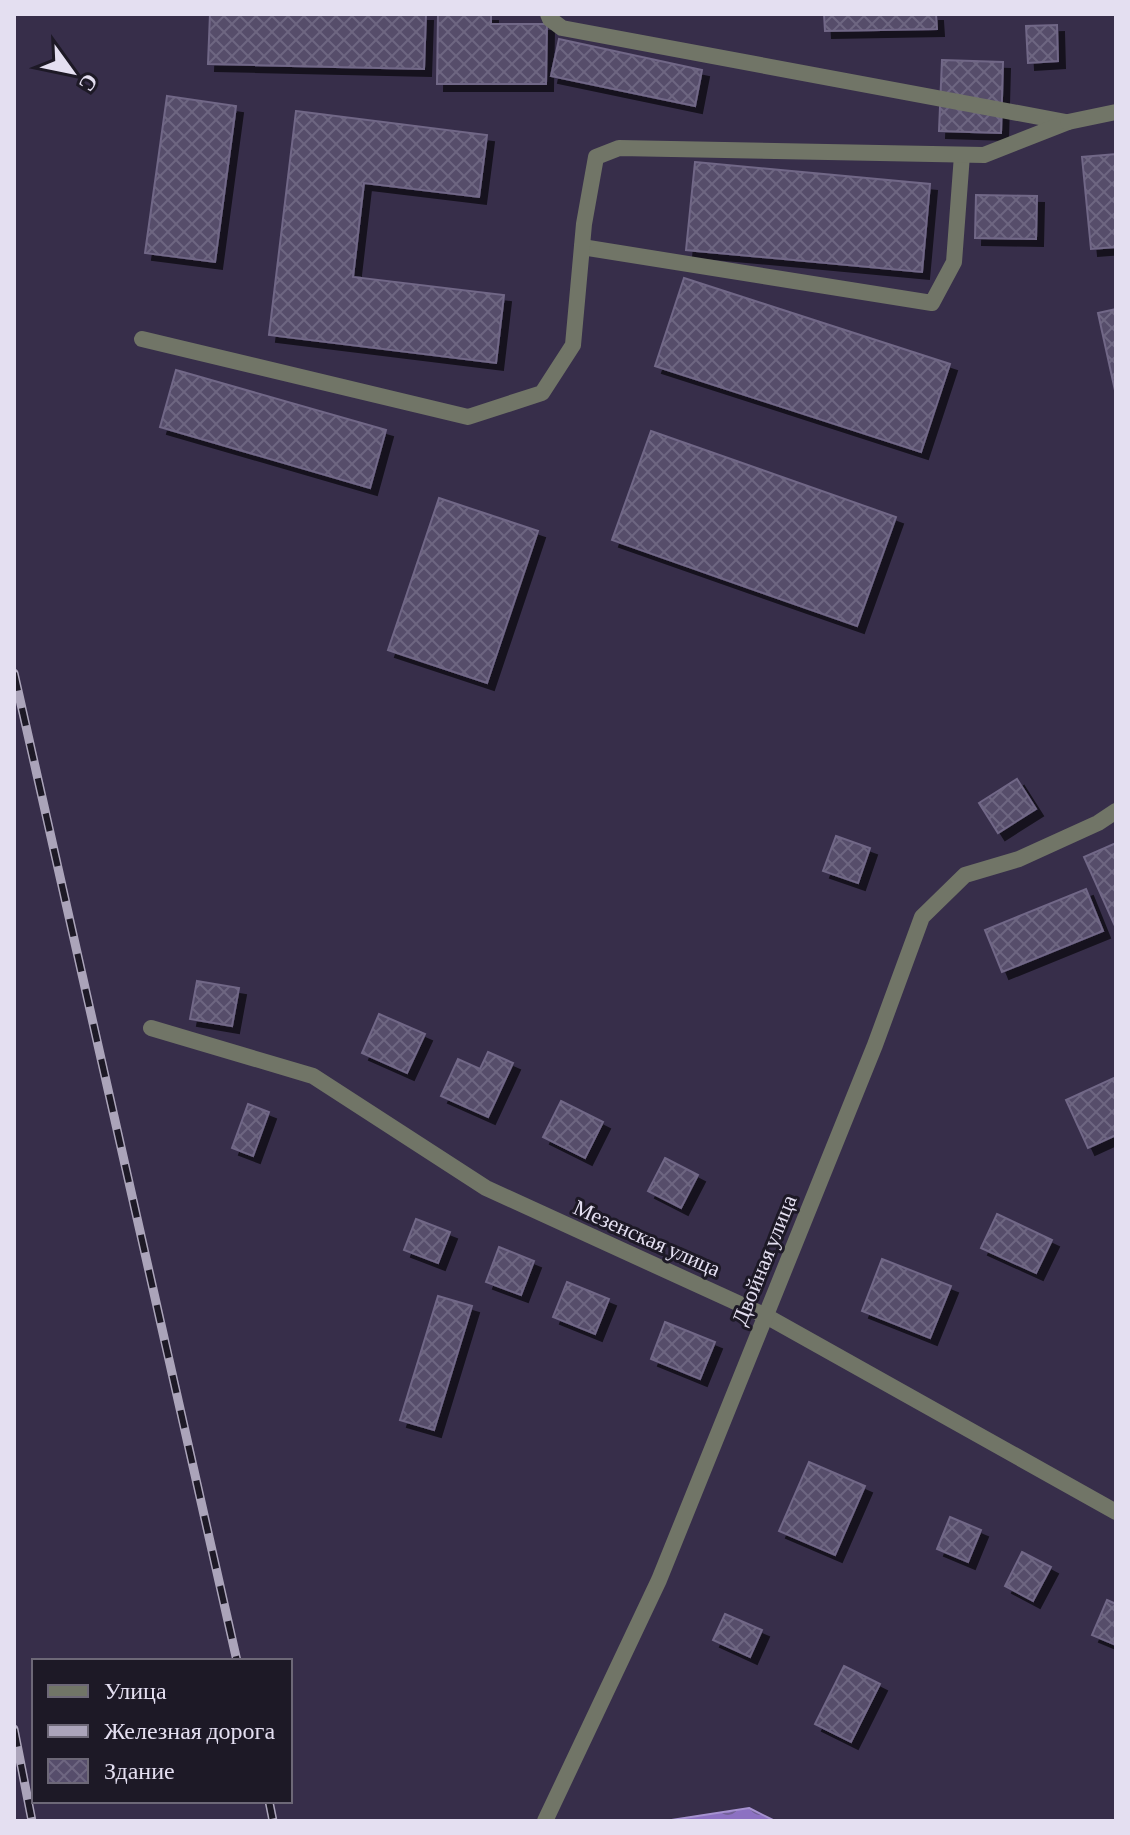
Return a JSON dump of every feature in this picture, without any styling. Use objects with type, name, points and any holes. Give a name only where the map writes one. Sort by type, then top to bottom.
[{"type":"street","points":[[548,14],[562,28],[1068,122]]},
{"type":"street","points":[[142,339],[468,417],[542,393],[573,345],[582,247],[596,157],[619,148],[984,155],[1068,122],[1116,112]]},
{"type":"street","points":[[582,247],[932,303],[954,262],[962,155]]},
{"type":"street","name":"Двойная улица","points":[[545,1821],[659,1580],[875,1045],[922,917],[965,875],[1019,859],[1098,823],[1116,811]]},
{"type":"street","name":"Мезенская улица","points":[[151,1028],[313,1076],[486,1188],[766,1316],[1116,1512]]},
{"type":"water","points":[[749,1808],[775,1821],[665,1821]]},
{"type":"building","points":[[210,14],[426,14],[424,69],[208,64]]},
{"type":"building","points":[[438,14],[491,14],[491,24],[547,24],[546,84],[437,84]]},
{"type":"building","points":[[824,14],[936,14],[937,29],[825,31]]},
{"type":"building","points":[[1057,25],[1058,61],[1028,63],[1026,26]]},
{"type":"building","points":[[559,39],[702,70],[695,106],[551,76]]},
{"type":"building","points":[[942,60],[1003,62],[1001,133],[939,131]]},
{"type":"building","points":[[167,96],[236,106],[215,262],[145,253]]},
{"type":"building","points":[[296,111],[487,135],[479,197],[364,183],[353,277],[504,295],[496,363],[269,335]]},
{"type":"building","points":[[1116,154],[1116,247],[1091,249],[1082,157]]},
{"type":"building","points":[[695,162],[930,184],[922,272],[686,250]]},
{"type":"building","points":[[976,195],[1037,196],[1036,239],[975,238]]},
{"type":"building","points":[[684,278],[950,364],[921,452],[655,366]]},
{"type":"building","points":[[1116,309],[1116,395],[1098,313]]},
{"type":"building","points":[[176,370],[386,430],[370,488],[160,427]]},
{"type":"building","points":[[651,431],[896,517],[857,626],[612,540]]},
{"type":"building","points":[[439,498],[538,531],[487,683],[388,650]]},
{"type":"building","points":[[1017,779],[1036,809],[998,833],[979,803]]},
{"type":"building","points":[[836,836],[870,848],[858,883],[823,871]]},
{"type":"building","points":[[1116,843],[1116,926],[1115,926],[1084,857]]},
{"type":"building","points":[[1086,889],[1103,931],[1002,972],[985,930]]},
{"type":"building","points":[[197,981],[239,988],[232,1026],[190,1019]]},
{"type":"building","points":[[379,1014],[425,1034],[407,1073],[362,1053]]},
{"type":"building","points":[[488,1052],[513,1063],[488,1117],[441,1096],[458,1059],[480,1069]]},
{"type":"building","points":[[1116,1077],[1116,1135],[1088,1148],[1066,1100]]},
{"type":"building","points":[[561,1101],[603,1122],[585,1158],[543,1137]]},
{"type":"building","points":[[248,1104],[269,1112],[253,1156],[232,1148]]},
{"type":"building","points":[[665,1158],[698,1175],[681,1208],[648,1191]]},
{"type":"building","points":[[997,1214],[1052,1240],[1036,1273],[981,1248]]},
{"type":"building","points":[[416,1219],[450,1232],[438,1263],[404,1250]]},
{"type":"building","points":[[499,1247],[534,1261],[521,1295],[486,1282]]},
{"type":"building","points":[[882,1259],[951,1286],[930,1338],[862,1311]]},
{"type":"building","points":[[567,1282],[609,1299],[595,1334],[553,1317]]},
{"type":"building","points":[[438,1296],[472,1306],[434,1430],[400,1420]]},
{"type":"building","points":[[665,1322],[715,1342],[700,1379],[651,1359]]},
{"type":"building","points":[[809,1462],[865,1486],[835,1555],[779,1531]]},
{"type":"building","points":[[950,1517],[981,1530],[968,1562],[937,1549]]},
{"type":"building","points":[[1022,1552],[1051,1567],[1033,1601],[1005,1586]]},
{"type":"building","points":[[1107,1600],[1116,1604],[1116,1645],[1092,1635]]},
{"type":"building","points":[[725,1614],[762,1630],[750,1657],[713,1640]]},
{"type":"building","points":[[844,1666],[880,1684],[851,1742],[815,1724]]},
{"type":"railway","points":[[14,673],[237,1659]]},
{"type":"railway","points":[[14,1729],[32,1821]]},
{"type":"railway","points":[[269,1803],[273,1821]]}]
